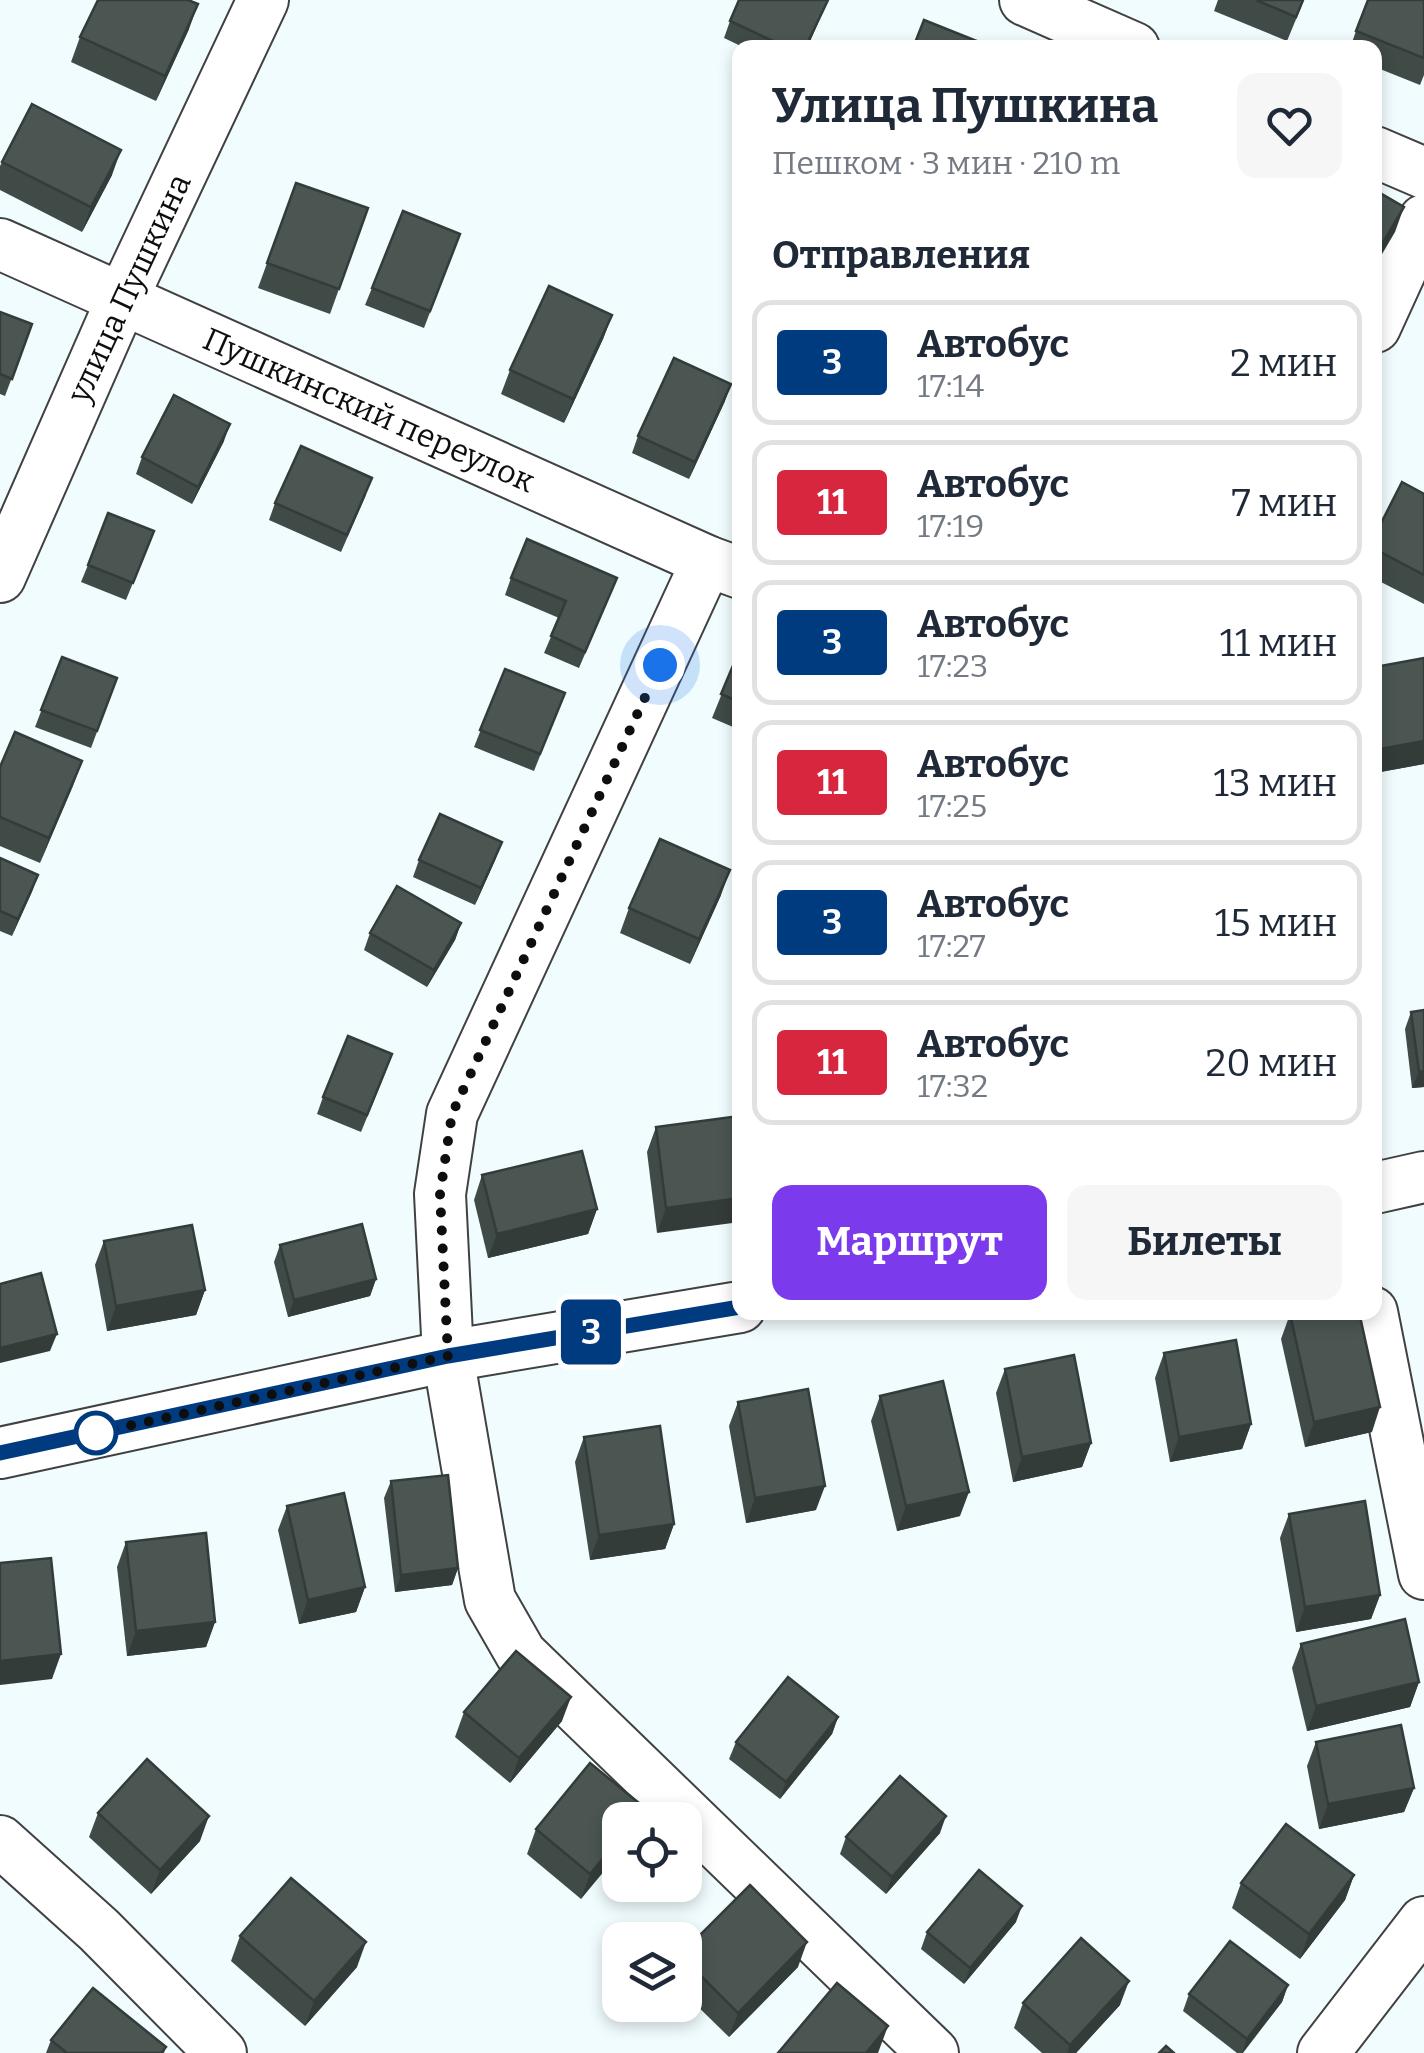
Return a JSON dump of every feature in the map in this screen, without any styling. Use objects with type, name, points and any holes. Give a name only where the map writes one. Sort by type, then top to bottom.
[{"type":"street","name":"улица Пушкина","points":[[0,577],[122,300],[263,0]]},
{"type":"street","points":[[1025,0],[1116,40]]},
{"type":"street","points":[[1382,155],[1424,173]]},
{"type":"street","points":[[1382,312],[1424,220]]},
{"type":"street","name":"Пушкинский переулок","points":[[0,244],[724,567]]},
{"type":"street","points":[[724,567],[452,1114],[440,1194],[448,1356],[490,1600],[522,1654],[933,2053]]},
{"type":"street","points":[[1382,1186],[1424,1177]]},
{"type":"street","points":[[0,1453],[448,1356],[732,1309]]},
{"type":"street","points":[[1374,1320],[1424,1574]]},
{"type":"street","points":[[0,1841],[100,1930],[221,2053]]},
{"type":"street","points":[[1323,2053],[1418,1942]]},
{"type":"building","points":[[98,0],[188,0],[198,4],[165,76],[80,37]]},
{"type":"building","points":[[739,0],[828,0],[809,40],[771,40],[730,21]]},
{"type":"building","points":[[1256,0],[1303,0],[1296,17]]},
{"type":"building","points":[[1368,0],[1424,0],[1424,58],[1356,31]]},
{"type":"building","points":[[924,20],[974,40],[916,40]]},
{"type":"building","points":[[32,104],[121,150],[91,207],[2,162]]},
{"type":"building","points":[[296,183],[368,208],[339,289],[267,263]]},
{"type":"building","points":[[1382,194],[1404,207],[1382,244]]},
{"type":"building","points":[[403,211],[460,234],[430,311],[372,288]]},
{"type":"building","points":[[549,286],[612,315],[573,399],[510,370]]},
{"type":"building","points":[[0,312],[32,324],[12,379],[0,374]]},
{"type":"building","points":[[674,358],[731,384],[695,462],[638,436]]},
{"type":"building","points":[[174,395],[230,424],[198,487],[142,457]]},
{"type":"building","points":[[301,446],[372,478],[347,535],[275,503]]},
{"type":"building","points":[[1402,482],[1424,494],[1424,575],[1382,553],[1382,521]]},
{"type":"building","points":[[108,513],[154,531],[133,583],[88,565]]},
{"type":"building","points":[[527,539],[617,578],[585,652],[551,636],[566,601],[511,578]]},
{"type":"building","points":[[62,657],[117,678],[97,731],[41,710]]},
{"type":"building","points":[[1424,658],[1424,741],[1382,749],[1382,666]]},
{"type":"building","points":[[732,668],[732,699],[721,694]]},
{"type":"building","points":[[505,669],[565,693],[540,754],[480,730]]},
{"type":"building","points":[[15,732],[82,761],[49,838],[0,817],[0,767]]},
{"type":"building","points":[[440,814],[502,842],[481,888],[419,860]]},
{"type":"building","points":[[660,839],[730,870],[699,939],[629,908]]},
{"type":"building","points":[[0,858],[38,875],[18,919],[0,911]]},
{"type":"building","points":[[397,886],[461,923],[434,970],[370,933]]},
{"type":"building","points":[[1424,1010],[1424,1071],[1419,1072],[1411,1012]]},
{"type":"building","points":[[348,1036],[392,1054],[367,1115],[323,1097]]},
{"type":"building","points":[[732,1117],[732,1199],[666,1208],[656,1127]]},
{"type":"building","points":[[582,1151],[597,1209],[497,1234],[482,1175]]},
{"type":"building","points":[[362,1224],[376,1279],[294,1300],[280,1245]]},
{"type":"building","points":[[192,1225],[205,1290],[116,1306],[104,1241]]},
{"type":"building","points":[[41,1273],[57,1334],[0,1348],[0,1284]]},
{"type":"building","points":[[1291,1320],[1361,1320],[1380,1407],[1314,1422]]},
{"type":"building","points":[[1236,1340],[1251,1424],[1179,1437],[1164,1353]]},
{"type":"building","points":[[1074,1355],[1091,1443],[1022,1457],[1005,1369]]},
{"type":"building","points":[[943,1381],[969,1492],[906,1506],[880,1396]]},
{"type":"building","points":[[808,1389],[825,1486],[755,1498],[738,1402]]},
{"type":"building","points":[[660,1426],[674,1524],[599,1535],[584,1437]]},
{"type":"building","points":[[448,1475],[458,1568],[401,1575],[391,1481]]},
{"type":"building","points":[[344,1493],[365,1587],[308,1600],[287,1506]]},
{"type":"building","points":[[1365,1501],[1380,1595],[1305,1607],[1289,1514]]},
{"type":"building","points":[[206,1533],[215,1622],[136,1631],[126,1542]]},
{"type":"building","points":[[51,1558],[61,1654],[0,1661],[0,1563]]},
{"type":"building","points":[[1405,1619],[1419,1682],[1316,1706],[1301,1644]]},
{"type":"building","points":[[516,1651],[571,1697],[519,1758],[464,1712]]},
{"type":"building","points":[[788,1677],[838,1717],[786,1782],[736,1742]]},
{"type":"building","points":[[1401,1725],[1414,1788],[1328,1804],[1316,1742]]},
{"type":"building","points":[[147,1759],[209,1816],[160,1870],[98,1813]]},
{"type":"building","points":[[590,1763],[638,1802],[602,1802],[602,1860],[590,1874],[536,1829]]},
{"type":"building","points":[[900,1776],[946,1816],[892,1877],[846,1837]]},
{"type":"building","points":[[1286,1824],[1354,1875],[1309,1934],[1241,1883]]},
{"type":"building","points":[[979,1870],[1022,1906],[970,1968],[927,1932]]},
{"type":"building","points":[[291,1878],[366,1942],[314,2001],[240,1936]]},
{"type":"building","points":[[750,1885],[807,1942],[738,2013],[702,1977],[702,1933]]},
{"type":"building","points":[[1081,1938],[1129,1981],[1070,2045],[1023,2003]]},
{"type":"building","points":[[1230,1941],[1288,1985],[1247,2039],[1189,1994]]},
{"type":"building","points":[[837,1983],[888,2026],[866,2053],[778,2053]]},
{"type":"building","points":[[93,1988],[166,2047],[161,2053],[67,2053],[51,2040]]},
{"type":"bus line","name":"3","points":[[0,1453],[448,1356],[732,1308]]},
{"type":"route","points":[[96,1433],[448,1356],[440,1194],[452,1114],[660,665]]}]
